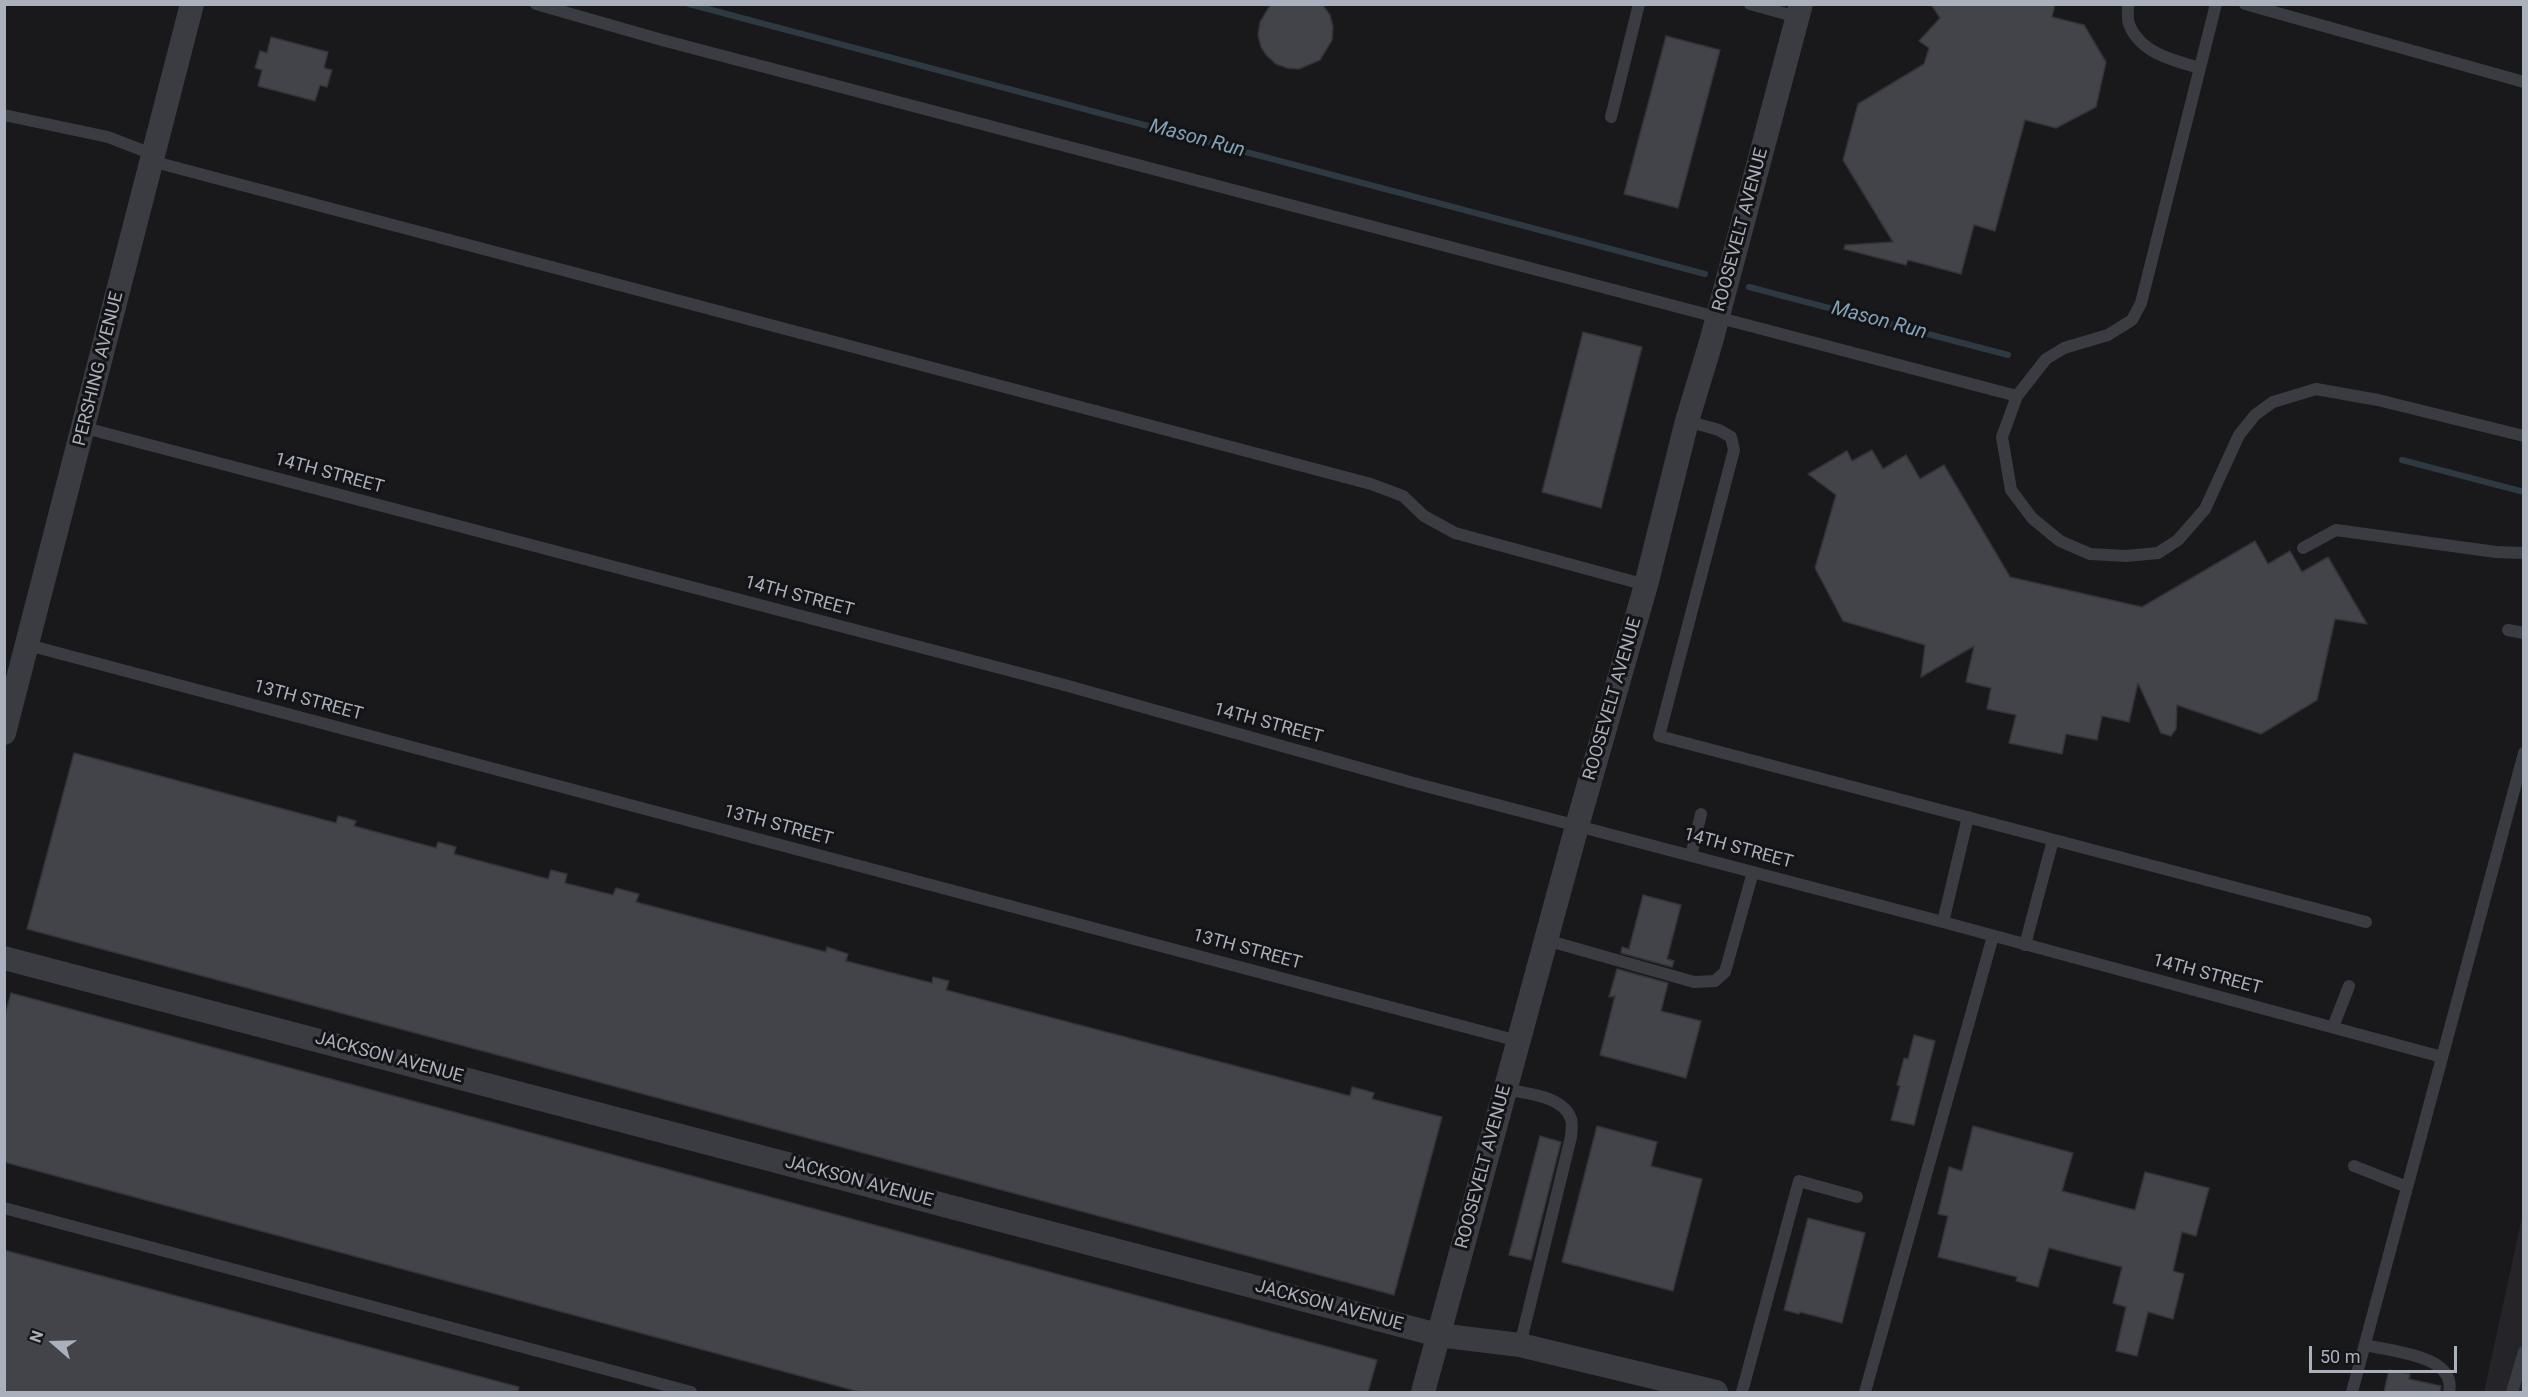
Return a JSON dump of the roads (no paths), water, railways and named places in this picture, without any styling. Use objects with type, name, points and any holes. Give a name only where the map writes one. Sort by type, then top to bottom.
[{"type":"street","name":"PERSHING AVENUE","points":[[4,734],[85,428],[151,158],[192,4]]},
{"type":"street","name":"ROOSEVELT AVENUE","points":[[1423,1392],[1577,826],[1646,585],[1687,422],[1717,319],[1799,11]]},
{"type":"street","name":"JACKSON AVENUE","points":[[4,957],[1438,1335],[1520,1345],[1716,1392]]},
{"type":"lane","points":[[536,4],[1717,319],[2017,396]]},
{"type":"lane","points":[[1611,117],[1639,4]]},
{"type":"lane","points":[[1749,4],[1799,11]]},
{"type":"lane","points":[[2128,4],[2129,23],[2145,46],[2168,59],[2200,68]]},
{"type":"lane","points":[[2216,4],[2141,303],[2132,321],[2108,335],[2064,348],[2046,359],[2017,396],[2002,437],[2011,490],[2032,518],[2060,541],[2090,554],[2126,556],[2158,553],[2178,540],[2205,510],[2239,435],[2255,415],[2273,402],[2316,389],[2378,400],[2523,436]]},
{"type":"lane","points":[[2245,4],[2523,82]]},
{"type":"lane","points":[[4,115],[108,137],[151,158],[1371,484],[1403,496],[1424,516],[1455,533],[1646,585]]},
{"type":"lane","points":[[1687,422],[1719,430],[1731,437],[1734,450],[1659,736],[2366,922]]},
{"type":"lane","name":"14TH STREET","points":[[85,428],[1061,684],[1234,734],[1943,922],[2442,1058]]},
{"type":"lane","points":[[2303,548],[2336,530],[2496,552],[2523,553]]},
{"type":"lane","points":[[2508,630],[2523,633]]},
{"type":"lane","name":"13TH STREET","points":[[28,645],[1518,1041]]},
{"type":"lane","points":[[2354,1389],[2523,753]]},
{"type":"lane","points":[[1691,856],[1701,814]]},
{"type":"lane","points":[[1943,922],[1968,817]]},
{"type":"lane","points":[[2025,945],[2053,840]]},
{"type":"lane","points":[[1546,940],[1694,982],[1715,981],[1725,972],[1753,872]]},
{"type":"lane","points":[[1865,1392],[1993,936]]},
{"type":"lane","points":[[2333,1028],[2349,986]]},
{"type":"lane","points":[[1505,1089],[1551,1099],[1566,1109],[1572,1120],[1571,1137],[1520,1345]]},
{"type":"lane","points":[[2354,1166],[2407,1187]]},
{"type":"lane","points":[[1742,1392],[1799,1181],[1857,1197]]},
{"type":"lane","points":[[4,1208],[691,1392]]},
{"type":"lane","points":[[2365,1346],[2430,1360],[2443,1369],[2448,1377],[2449,1392]]},
{"type":"lane","points":[[2512,1392],[2523,1352]]},
{"type":"waterway","name":"Mason Run","points":[[689,4],[1705,274]]},
{"type":"waterway","name":"Mason Run","points":[[1749,287],[2008,355]]},
{"type":"waterway","name":"Mason Run","points":[[2402,460],[2524,492]]}]
